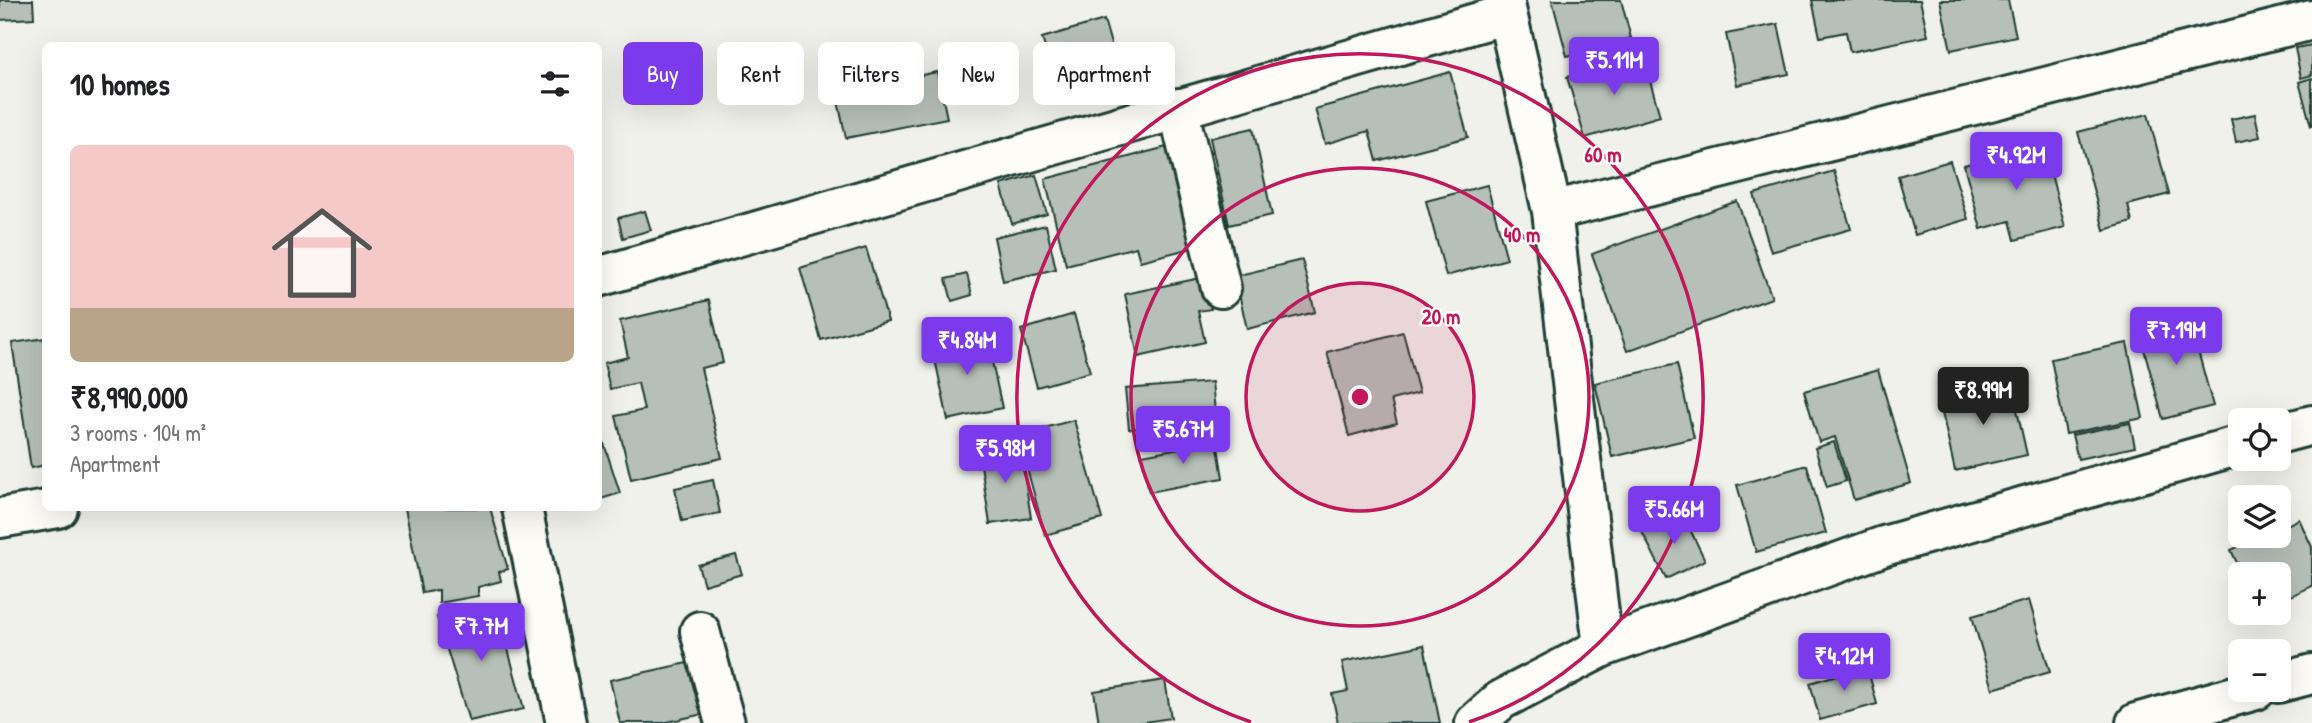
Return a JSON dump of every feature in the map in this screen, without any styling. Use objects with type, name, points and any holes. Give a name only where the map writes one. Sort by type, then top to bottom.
[{"type":"street","points":[[602,276],[1178,108],[1506,7],[1552,211],[1603,647]]},
{"type":"street","points":[[1552,211],[2312,20]]},
{"type":"street","points":[[1178,108],[1221,288]]},
{"type":"street","points":[[2291,431],[2312,425]]},
{"type":"street","points":[[1475,723],[1501,700],[1603,647],[1884,546],[2228,448]]},
{"type":"street","points":[[0,518],[42,511]]},
{"type":"street","points":[[523,511],[565,723]]},
{"type":"street","points":[[700,631],[725,723]]},
{"type":"street","points":[[2291,680],[2312,674]]},
{"type":"street","points":[[2136,723],[2228,698]]},
{"type":"building","points":[[0,0],[33,0],[34,18],[0,20]]},
{"type":"building","points":[[1552,0],[1621,0],[1631,38],[1567,56]]},
{"type":"building","points":[[1812,0],[1920,0],[1928,36],[1850,52],[1846,32],[1820,37]]},
{"type":"building","points":[[1940,0],[2008,0],[2016,36],[1951,50]]},
{"type":"building","points":[[1104,20],[1110,42],[1043,42],[1042,38]]},
{"type":"building","points":[[1778,24],[1789,74],[1737,85],[1726,34]]},
{"type":"building","points":[[2312,45],[2312,75],[2301,78],[2295,48]]},
{"type":"building","points":[[1643,56],[1660,116],[1585,138],[1567,77]]},
{"type":"building","points":[[937,72],[938,105],[944,105],[947,118],[846,138],[839,105],[924,105],[924,75]]},
{"type":"building","points":[[1450,72],[1468,137],[1377,161],[1369,131],[1325,144],[1315,109]]},
{"type":"building","points":[[2312,78],[2312,126],[2311,126],[2299,82]]},
{"type":"building","points":[[2148,114],[2169,194],[2128,205],[2132,222],[2104,230],[2078,132]]},
{"type":"building","points":[[2255,114],[2260,137],[2236,142],[2231,119]]},
{"type":"building","points":[[1253,128],[1272,215],[1229,225],[1210,138]]},
{"type":"building","points":[[1178,144],[1204,245],[1140,261],[1136,247],[1066,265],[1045,179]]},
{"type":"building","points":[[2043,144],[2065,227],[2015,240],[2010,221],[1981,229],[1964,165]]},
{"type":"building","points":[[1950,161],[1968,219],[1915,235],[1898,176]]},
{"type":"building","points":[[1834,171],[1851,229],[1771,252],[1754,194]]},
{"type":"building","points":[[1036,175],[1047,214],[1012,224],[1001,185]]},
{"type":"building","points":[[1487,185],[1507,259],[1446,276],[1426,201]]},
{"type":"building","points":[[1737,201],[1772,298],[1627,351],[1592,254]]},
{"type":"building","points":[[645,211],[651,230],[623,238],[618,218]]},
{"type":"building","points":[[1046,225],[1056,269],[1003,281],[994,237]]},
{"type":"building","points":[[866,248],[888,321],[821,340],[800,268]]},
{"type":"building","points":[[1302,260],[1315,312],[1247,329],[1235,276]]},
{"type":"building","points":[[967,274],[972,295],[952,301],[946,279]]},
{"type":"building","points":[[1205,277],[1211,309],[1198,311],[1205,342],[1138,357],[1125,294]]},
{"type":"building","points":[[709,300],[723,363],[701,368],[722,458],[631,479],[616,416],[644,410],[638,383],[610,389],[604,363],[628,357],[620,321]]},
{"type":"building","points":[[1074,314],[1090,372],[1037,387],[1021,330]]},
{"type":"building","points":[[2188,314],[2213,406],[2163,419],[2138,327]]},
{"type":"building","points":[[1403,332],[1419,393],[1391,400],[1397,423],[1349,436],[1327,352]]},
{"type":"building","points":[[986,334],[1002,408],[948,420],[932,345]]},
{"type":"building","points":[[42,339],[42,466],[31,468],[12,343]]},
{"type":"building","points":[[2127,343],[2143,418],[2066,434],[2051,359]]},
{"type":"building","points":[[1677,364],[1694,438],[1612,457],[1595,383]]},
{"type":"building","points":[[1878,370],[1911,483],[1854,500],[1835,437],[1819,442],[1804,391]]},
{"type":"building","points":[[1212,382],[1216,421],[1129,429],[1125,389]]},
{"type":"building","points":[[2011,383],[2027,455],[1955,471],[1939,399]]},
{"type":"building","points":[[1074,420],[1102,519],[1045,535],[1018,435]]},
{"type":"building","points":[[2130,423],[2135,447],[2078,459],[2072,435]]},
{"type":"building","points":[[602,437],[620,493],[602,499]]},
{"type":"building","points":[[1217,441],[1223,478],[1149,492],[1142,455]]},
{"type":"building","points":[[1834,442],[1846,481],[1827,487],[1815,448]]},
{"type":"building","points":[[1020,446],[1031,518],[990,524],[979,452]]},
{"type":"building","points":[[1807,465],[1826,533],[1756,552],[1737,485]]},
{"type":"building","points":[[713,480],[720,513],[682,521],[675,488]]},
{"type":"building","points":[[406,511],[491,511],[508,569],[499,572],[501,581],[478,587],[478,596],[439,603],[439,590],[422,593]]},
{"type":"building","points":[[1682,513],[1705,560],[1666,579],[1642,532]]},
{"type":"building","points":[[2299,519],[2312,547],[2312,586],[2291,596],[2291,562],[2236,562],[2231,550],[2291,548],[2291,523]]},
{"type":"building","points":[[736,555],[742,574],[704,585],[698,565]]},
{"type":"building","points":[[2029,600],[2050,672],[1993,689],[1972,616]]},
{"type":"building","points":[[497,608],[524,709],[469,721],[437,617]]},
{"type":"building","points":[[1424,645],[1440,723],[1338,723],[1332,694],[1348,691],[1342,662]]},
{"type":"building","points":[[692,662],[703,714],[663,723],[620,723],[610,680]]},
{"type":"building","points":[[1867,666],[1877,704],[1820,720],[1810,683]]},
{"type":"building","points":[[1165,680],[1171,718],[1138,723],[1099,723],[1094,691]]}]
